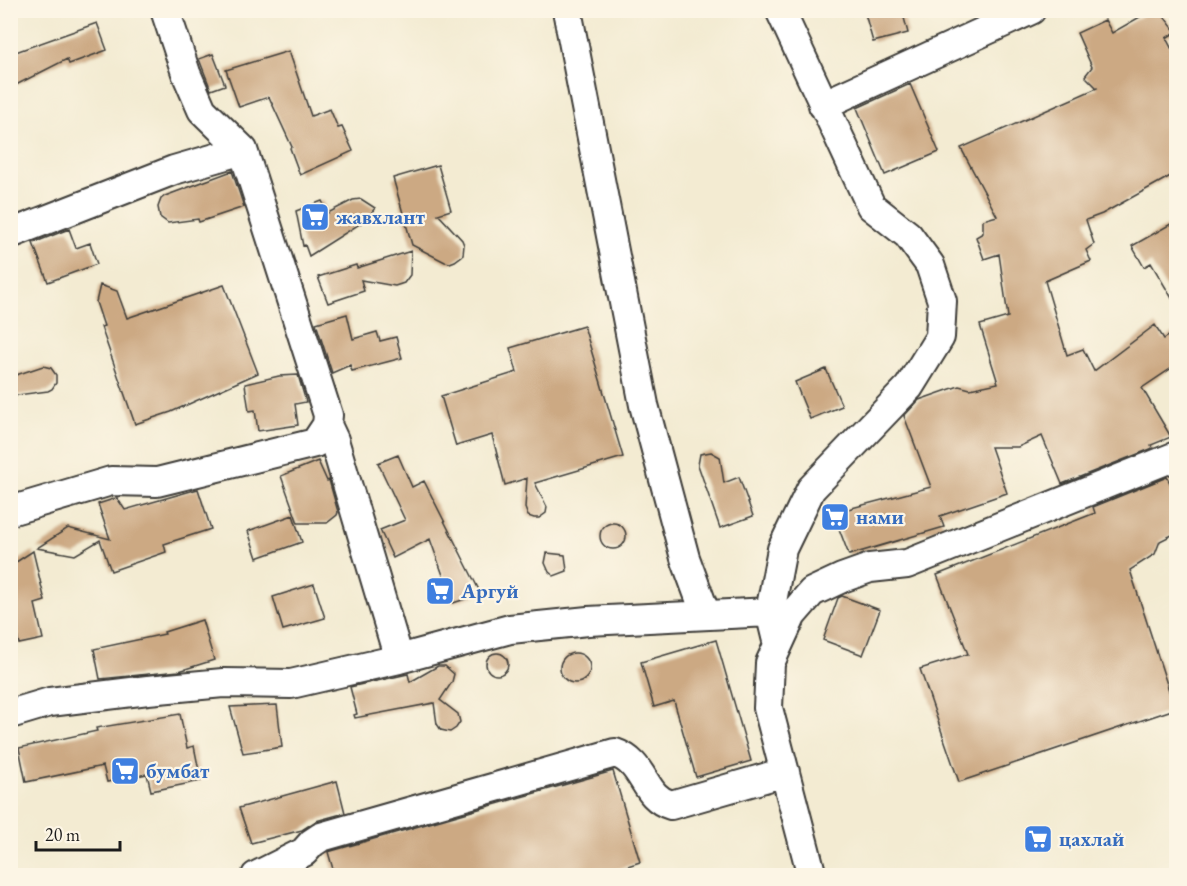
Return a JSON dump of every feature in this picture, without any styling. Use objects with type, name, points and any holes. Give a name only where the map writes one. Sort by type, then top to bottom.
[{"type":"street","points":[[10,511],[111,481],[157,482],[315,443],[327,425],[328,416],[243,150],[202,110],[186,73],[165,10]]},
{"type":"street","points":[[567,10],[644,405],[685,558],[706,615]]},
{"type":"street","points":[[778,645],[770,612],[782,549],[811,489],[909,387],[940,337],[942,301],[930,265],[908,235],[871,206],[780,10]]},
{"type":"street","points":[[824,105],[1031,10]]},
{"type":"street","points":[[10,234],[174,170],[243,150]]},
{"type":"street","points":[[327,425],[334,440],[399,659]]},
{"type":"street","points":[[812,876],[768,708],[770,663],[792,615],[812,592],[842,578],[870,568],[907,564],[1176,456]]},
{"type":"street","points":[[10,714],[50,702],[148,690],[223,683],[291,684],[399,659],[510,628],[588,621],[770,612]]},
{"type":"street","points":[[256,876],[304,852],[321,837],[615,753],[632,761],[661,802],[671,804],[785,772]]},
{"type":"building","points":[[864,10],[902,10],[908,33],[873,42]]},
{"type":"building","points":[[1152,10],[1159,10],[1176,32],[1166,38],[1176,57],[1176,173],[1102,214],[1086,220],[1094,244],[1086,250],[1091,261],[1045,281],[1067,355],[1083,349],[1094,371],[1155,325],[1164,339],[1176,331],[1176,365],[1142,388],[1171,437],[1151,445],[1153,448],[1062,484],[1042,436],[1018,447],[991,447],[1007,493],[940,516],[944,527],[849,555],[833,513],[931,487],[904,416],[919,400],[959,386],[970,389],[998,383],[980,325],[1008,317],[999,254],[984,259],[976,237],[983,233],[983,220],[997,216],[961,148],[1097,88],[1085,76],[1092,67],[1077,33],[1105,20],[1112,33]]},
{"type":"building","points":[[97,23],[107,50],[69,64],[67,59],[10,88],[10,54]]},
{"type":"building","points":[[289,51],[311,116],[330,109],[338,128],[342,127],[353,151],[300,175],[290,148],[292,147],[269,97],[239,107],[226,70]]},
{"type":"building","points":[[213,54],[225,85],[211,90],[199,59]]},
{"type":"building","points":[[910,84],[939,152],[885,175],[857,108]]},
{"type":"building","points":[[438,165],[451,210],[438,214],[464,245],[463,255],[450,263],[412,245],[393,178]]},
{"type":"building","points":[[232,171],[244,207],[199,222],[198,219],[168,223],[160,217],[158,207],[165,196]]},
{"type":"building","points":[[361,199],[375,208],[366,220],[309,256],[305,245],[303,246],[296,211],[322,201],[328,213],[353,200]]},
{"type":"building","points":[[1176,221],[1176,305],[1151,263],[1144,267],[1132,246]]},
{"type":"building","points":[[69,229],[76,248],[90,243],[97,264],[48,282],[33,243]]},
{"type":"building","points":[[411,251],[410,275],[404,283],[395,286],[361,280],[364,291],[328,303],[318,277],[356,265],[357,268]]},
{"type":"building","points":[[100,285],[117,291],[127,318],[224,285],[258,373],[171,412],[135,424],[101,327],[104,326],[96,302]]},
{"type":"building","points":[[347,314],[353,339],[377,332],[380,341],[396,337],[402,358],[352,371],[350,365],[332,373],[316,323]]},
{"type":"building","points":[[584,326],[623,457],[535,483],[547,507],[546,513],[539,518],[534,518],[528,516],[525,508],[527,478],[505,485],[492,435],[456,446],[441,396],[517,372],[510,348]]},
{"type":"building","points":[[43,366],[51,368],[56,375],[56,383],[52,389],[10,396],[10,377]]},
{"type":"building","points":[[826,369],[842,406],[810,419],[795,382]]},
{"type":"building","points":[[298,375],[306,402],[295,404],[298,425],[258,431],[255,410],[249,411],[245,384],[279,376]]},
{"type":"building","points":[[711,452],[720,457],[724,483],[739,477],[753,516],[720,528],[698,465],[700,454]]},
{"type":"building","points":[[398,455],[412,487],[424,481],[481,594],[453,603],[430,539],[393,558],[380,530],[405,520],[378,463]]},
{"type":"building","points":[[318,461],[327,481],[329,480],[338,512],[327,523],[298,523],[281,476]]},
{"type":"building","points":[[1167,477],[1176,495],[1176,533],[1160,541],[1155,554],[1130,570],[1175,709],[959,782],[920,669],[968,654],[937,575],[1095,513],[1093,507]]},
{"type":"building","points":[[198,489],[211,529],[164,544],[166,552],[111,571],[100,540],[75,555],[37,548],[68,528],[110,539],[98,504],[117,498],[125,510]]},
{"type":"building","points":[[293,515],[302,542],[257,558],[248,531]]},
{"type":"building","points":[[613,523],[622,527],[626,536],[622,545],[613,549],[604,545],[600,536],[604,527]]},
{"type":"building","points":[[33,551],[45,601],[35,604],[43,639],[19,644],[13,617],[10,617],[10,566]]},
{"type":"building","points":[[547,553],[565,555],[567,571],[554,576],[549,572],[545,563]]},
{"type":"building","points":[[314,584],[325,618],[283,630],[273,597]]},
{"type":"building","points":[[842,596],[880,610],[863,655],[823,640],[838,598]]},
{"type":"building","points":[[202,620],[214,660],[179,671],[100,679],[94,649],[165,634],[164,632]]},
{"type":"building","points":[[716,640],[751,761],[696,777],[674,701],[654,707],[641,662]]},
{"type":"building","points":[[497,653],[505,656],[508,664],[505,672],[497,675],[489,672],[486,664],[489,656]]},
{"type":"building","points":[[575,653],[586,657],[590,668],[586,679],[575,683],[564,679],[560,668],[564,657]]},
{"type":"building","points":[[438,666],[445,666],[454,674],[452,682],[440,700],[458,714],[460,722],[450,732],[441,730],[437,724],[434,703],[355,718],[354,715],[357,714],[350,687],[408,674],[410,682]]},
{"type":"building","points":[[277,705],[282,747],[243,753],[230,707]]},
{"type":"building","points":[[180,714],[187,748],[194,746],[201,781],[151,791],[147,774],[107,782],[103,766],[26,782],[19,748],[97,731],[96,728]]},
{"type":"building","points":[[613,771],[640,862],[597,876],[335,876],[328,852]]},
{"type":"building","points":[[337,781],[345,813],[316,821],[302,830],[251,843],[239,808]]},
{"type":"place","name":"жавхлант","points":[[315,217]]},
{"type":"place","name":"нами","points":[[835,517]]},
{"type":"place","name":"Аргуй","points":[[440,591]]},
{"type":"place","name":"бумбат","points":[[125,771]]},
{"type":"place","name":"цахлай","points":[[1038,839]]}]
